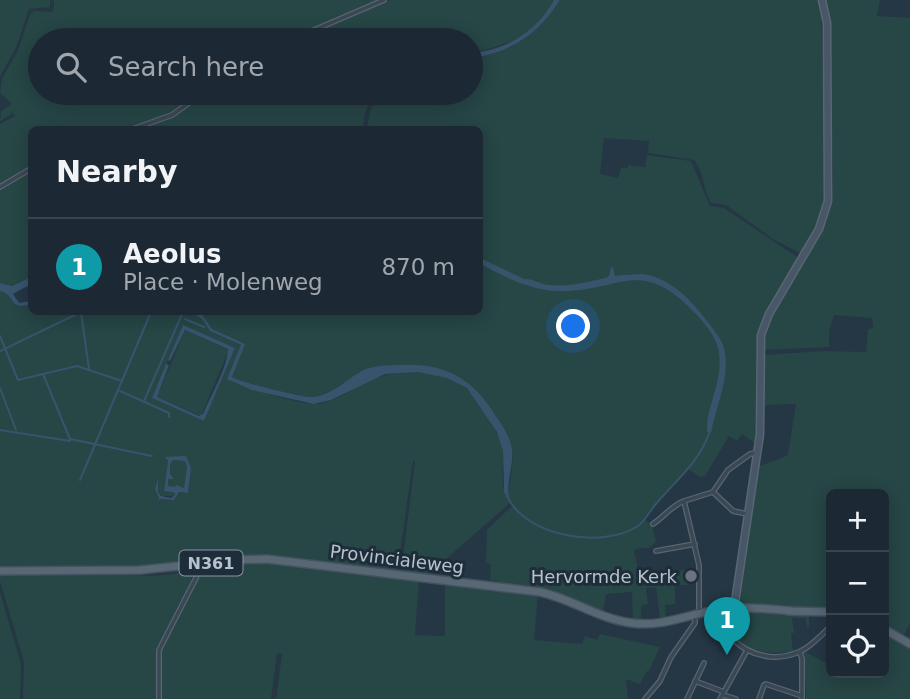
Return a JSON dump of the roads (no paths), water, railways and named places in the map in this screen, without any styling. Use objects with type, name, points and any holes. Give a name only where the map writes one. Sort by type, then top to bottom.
[{"type":"main road","name":"Provincialeweg","points":[[0,571],[140,570],[236,559],[267,559],[540,592],[612,620],[631,623],[664,623],[734,609],[826,612]]},
{"type":"main road","points":[[889,632],[910,644]]},
{"type":"street","points":[[319,28],[384,0]]},
{"type":"street","points":[[734,609],[761,408],[760,349],[763,330],[769,314],[819,229],[828,201],[827,23],[822,0]]},
{"type":"street","points":[[141,126],[172,115],[186,105]]},
{"type":"street","points":[[0,187],[28,170]]},
{"type":"street","points":[[653,524],[675,505],[713,492],[729,470],[750,454],[756,453]]},
{"type":"street","points":[[713,492],[733,511],[747,514]]},
{"type":"street","points":[[646,699],[660,681],[671,657],[695,623],[697,615],[699,568],[684,501]]},
{"type":"street","points":[[656,551],[695,544]]},
{"type":"street","points":[[159,699],[159,650],[196,578],[198,565]]},
{"type":"street","points":[[721,610],[721,620],[727,631],[747,651],[772,656],[800,652],[826,630]]},
{"type":"street","points":[[722,695],[747,651]]},
{"type":"street","points":[[759,699],[766,684],[802,697],[800,652]]},
{"type":"street","points":[[687,699],[704,663]]},
{"type":"street","points":[[695,681],[736,699]]},
{"type":"water","points":[[554,0],[560,0],[543,23],[523,40],[483,56],[483,51],[520,37],[547,11]]},
{"type":"water","points":[[483,259],[524,279],[547,285],[571,285],[606,278],[611,267],[615,276],[653,276],[681,292],[717,334],[724,349],[724,383],[711,433],[707,432],[707,422],[718,377],[718,348],[702,321],[675,295],[658,285],[642,281],[577,290],[545,290],[497,273],[483,265]]},
{"type":"water","points":[[28,278],[28,286],[13,294],[19,303],[28,302],[28,305],[19,306],[0,291],[0,283],[12,286]]},
{"type":"water","points":[[195,315],[206,315],[203,316],[212,329],[245,344],[232,377],[273,390],[314,397],[328,392],[359,372],[384,366],[433,367],[457,376],[487,403],[508,436],[512,455],[509,497],[507,498],[504,492],[503,451],[497,432],[467,388],[447,378],[418,372],[385,374],[331,400],[314,404],[252,390],[227,379],[241,345],[210,331],[202,319]]},
{"type":"water","points":[[183,325],[235,348],[204,421],[152,398],[166,364],[169,365],[157,397],[199,416],[203,414],[222,373],[228,349],[185,330],[170,361],[168,360]]},
{"type":"water","points":[[186,456],[191,468],[188,493],[179,492],[174,500],[160,499],[157,504],[159,498],[155,489],[158,478],[158,492],[161,496],[171,498],[175,495],[164,491],[168,461],[165,457]],"holes":[[[173,460],[185,461],[187,467],[184,488],[168,486],[168,479],[174,479],[170,474],[170,464]]]},
{"type":"waterway","points":[[0,351],[75,315]]},
{"type":"waterway","points":[[81,315],[89,369]]},
{"type":"waterway","points":[[80,480],[150,315]]},
{"type":"waterway","points":[[144,401],[182,315]]},
{"type":"waterway","points":[[185,319],[204,327]]},
{"type":"waterway","points":[[0,336],[18,380],[43,374]]},
{"type":"waterway","points":[[122,381],[77,366],[43,374],[70,439],[152,456]]},
{"type":"waterway","points":[[0,388],[16,430]]},
{"type":"waterway","points":[[120,391],[169,413],[169,417]]},
{"type":"waterway","points":[[0,430],[70,441]]},
{"type":"waterway","points":[[508,498],[518,511],[532,522],[549,530],[587,538],[623,533],[638,526],[693,463],[709,433]]},
{"type":"place","name":"Hervormde Kerk","points":[[691,576]]},
{"type":"place","name":"Aeolus","points":[[727,655]]}]
